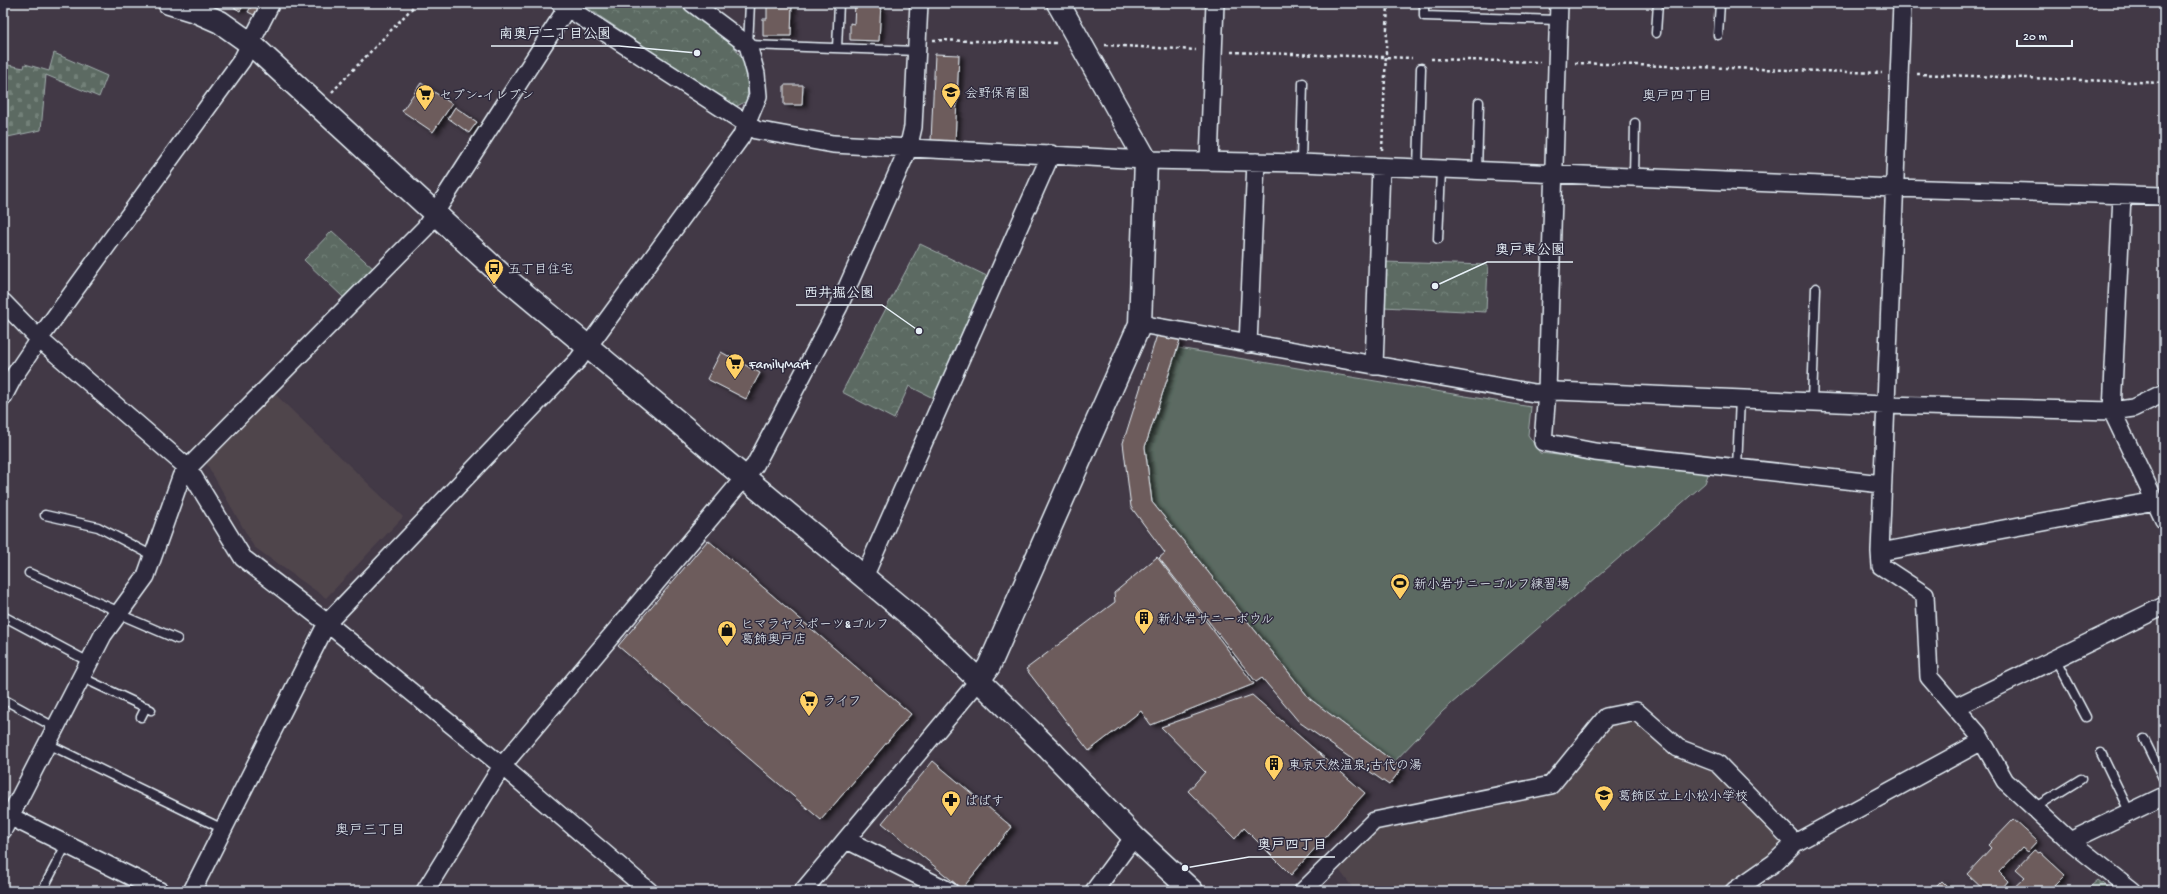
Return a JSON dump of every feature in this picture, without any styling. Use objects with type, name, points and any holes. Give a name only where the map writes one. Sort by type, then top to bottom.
[{"type":"street","points":[[169,3],[195,11],[220,22],[250,44],[503,276],[925,628],[980,679],[1134,838],[1192,891]]},
{"type":"street","points":[[3,397],[14,376],[39,339],[242,60],[271,3]]},
{"type":"street","points":[[192,891],[328,623],[578,360],[741,137],[756,104],[758,91],[756,74],[748,45],[692,3]]},
{"type":"street","points":[[425,891],[502,766],[756,465],[839,306],[908,149],[913,127],[919,3]]},
{"type":"street","points":[[803,891],[847,840],[980,679],[989,666],[1140,324],[1146,160],[1058,3]]},
{"type":"street","points":[[1209,161],[1215,3]]},
{"type":"street","points":[[1559,3],[1547,391],[1543,442],[1595,452],[1882,484]]},
{"type":"street","points":[[1902,3],[1882,484],[1881,566],[1925,595],[1929,677],[1956,707],[1982,741],[2005,781],[2070,841],[2133,891]]},
{"type":"street","points":[[160,891],[66,845],[5,820],[48,744],[103,634],[146,576],[181,477],[188,468],[425,228],[436,214],[563,5],[746,125],[756,130],[833,144],[1146,160],[1301,163],[1894,188],[2164,196]]},
{"type":"street","points":[[864,577],[1051,154]]},
{"type":"street","points":[[1248,344],[1256,162]]},
{"type":"street","points":[[1374,366],[1381,167]]},
{"type":"street","points":[[2122,195],[2112,411],[2164,520]]},
{"type":"street","points":[[3,302],[39,339],[188,468],[242,558],[328,623],[502,766],[649,891]]},
{"type":"street","points":[[1140,324],[1534,393],[1547,391],[1886,405],[2112,411],[2133,408],[2164,393]]},
{"type":"street","points":[[1880,552],[2155,501]]},
{"type":"street","points":[[1956,707],[2164,606]]},
{"type":"street","points":[[1303,891],[1374,821],[1551,786],[1606,717],[1636,711],[1678,748],[1717,763],[1795,843]]},
{"type":"street","points":[[1734,891],[1774,863],[1795,843],[1982,741]]},
{"type":"street","points":[[2070,841],[2164,796]]},
{"type":"street","points":[[1094,891],[1134,838]]},
{"type":"street","points":[[847,840],[949,891]]},
{"type":"lane","points":[[750,3],[748,45],[917,51]]},
{"type":"lane","points":[[837,48],[839,3]]},
{"type":"lane","points":[[1424,3],[1424,16],[1558,20]]},
{"type":"lane","points":[[1656,33],[1658,3]]},
{"type":"lane","points":[[1718,35],[1720,3]]},
{"type":"lane","points":[[1418,169],[1421,68]]},
{"type":"lane","points":[[1301,163],[1303,83]]},
{"type":"lane","points":[[1477,171],[1479,102]]},
{"type":"lane","points":[[1634,178],[1635,123]]},
{"type":"lane","points":[[1438,238],[1441,170]]},
{"type":"lane","points":[[1812,401],[1816,288]]},
{"type":"lane","points":[[1737,468],[1740,398]]},
{"type":"lane","points":[[45,515],[98,527],[153,556]]},
{"type":"lane","points":[[29,573],[177,639]]},
{"type":"lane","points":[[3,616],[89,662]]},
{"type":"lane","points":[[2055,658],[2086,717]]},
{"type":"lane","points":[[81,677],[148,708],[141,717]]},
{"type":"lane","points":[[3,699],[56,728]]},
{"type":"lane","points":[[2144,739],[2164,780]]},
{"type":"lane","points":[[48,744],[223,829]]},
{"type":"lane","points":[[2101,753],[2130,812]]},
{"type":"lane","points":[[2034,808],[2081,779]]},
{"type":"lane","points":[[42,891],[66,845]]},
{"type":"path","points":[[318,107],[417,3]]},
{"type":"path","points":[[1381,167],[1388,3]]},
{"type":"shaded area","points":[[275,394],[403,517],[326,598],[254,547],[204,459]]},
{"type":"shaded area","name":"葛飾区立上小松小学校","points":[[1634,717],[1709,769],[1744,796],[1782,838],[1780,848],[1770,857],[1716,891],[1355,891],[1337,867],[1374,827],[1553,791],[1606,723]]},
{"type":"green space","points":[[580,3],[678,3],[733,45],[744,61],[748,83],[747,101],[735,107]]},
{"type":"green space","points":[[54,53],[107,76],[99,97],[46,75],[41,130],[3,138],[3,64],[24,68],[25,64],[49,71]]},
{"type":"green space","points":[[332,231],[375,270],[345,299],[304,260]]},
{"type":"green space","points":[[920,244],[989,277],[935,399],[909,386],[894,419],[842,392]]},
{"type":"green space","points":[[1383,262],[1488,265],[1486,312],[1382,307]]},
{"type":"green space","name":"新小岩サニーゴルフ練習場","points":[[1178,348],[1531,407],[1528,435],[1540,453],[1709,472],[1705,483],[1443,711],[1394,762],[1310,699],[1152,502],[1145,447]]},
{"type":"green space","points":[[2098,880],[2112,891],[2085,891]]},
{"type":"building","points":[[231,3],[245,3],[240,11],[230,5]]},
{"type":"building","points":[[767,3],[792,3],[791,36],[763,36],[763,19],[767,19]]},
{"type":"building","points":[[855,3],[881,3],[879,41],[850,40],[850,23],[854,24]]},
{"type":"building","points":[[252,5],[258,8],[254,15],[248,12]]},
{"type":"building","points":[[935,54],[959,55],[955,142],[931,141]]},
{"type":"building","points":[[421,83],[452,104],[433,132],[402,111]]},
{"type":"building","points":[[784,85],[803,85],[802,105],[784,105]]},
{"type":"building","points":[[455,107],[477,122],[469,133],[448,118]]},
{"type":"building","points":[[1157,335],[1180,340],[1145,447],[1152,502],[1310,699],[1402,768],[1389,785],[1299,722],[1262,678],[1256,682],[1159,558],[1165,553],[1131,507],[1123,443]]},
{"type":"building","points":[[721,352],[760,373],[746,399],[707,379]]},
{"type":"building","points":[[708,540],[911,714],[821,820],[618,646]]},
{"type":"building","name":"新小岩サニーボウル","points":[[1157,557],[1254,684],[1151,725],[1141,711],[1089,751],[1026,669],[1115,602],[1114,593]]},
{"type":"building","name":"東京天然温泉;古代の湯","points":[[1252,695],[1365,793],[1291,875],[1244,828],[1235,839],[1188,791],[1205,772],[1161,727]]},
{"type":"building","points":[[933,761],[1012,827],[962,889],[882,823]]},
{"type":"building","points":[[2013,819],[2037,841],[2027,852],[2022,848],[1999,872],[2008,881],[2004,886],[2010,891],[1985,891],[1967,874],[1991,848],[1988,845]]},
{"type":"building","points":[[2034,850],[2039,853],[2040,852],[2065,875],[2049,891],[2010,891],[2025,877],[2016,869]]},
{"type":"building","points":[[1942,881],[1952,891],[1932,891]]},
{"type":"place","name":"南奥戸二丁目公園","points":[[697,53]]},
{"type":"place","name":"会野保育園","points":[[951,109]]},
{"type":"place","name":"セブン-イレブン","points":[[425,111]]},
{"type":"place","name":"五丁目住宅","points":[[494,285]]},
{"type":"place","name":"奥戸東公園","points":[[1435,286]]},
{"type":"place","name":"西井掘公園","points":[[919,331]]},
{"type":"place","name":"FamilyMart","points":[[735,380]]},
{"type":"place","name":"新小岩サニーゴルフ練習場","points":[[1400,600]]},
{"type":"place","name":"新小岩サニーボウル","points":[[1144,635]]},
{"type":"place","name":"ヒマラヤスポーツ&ゴルフ 葛飾奥戸店","points":[[727,647]]},
{"type":"place","name":"ライフ","points":[[809,717]]},
{"type":"place","name":"東京天然温泉;古代の湯","points":[[1274,781]]},
{"type":"place","name":"葛飾区立上小松小学校","points":[[1604,812]]},
{"type":"place","name":"ぱぱす","points":[[951,817]]},
{"type":"place","name":"奥戸四丁目","points":[[1185,868]]},
{"type":"district","name":"奥戸四丁目","points":[[1677,95]]},
{"type":"district","name":"奥戸三丁目","points":[[370,829]]}]
